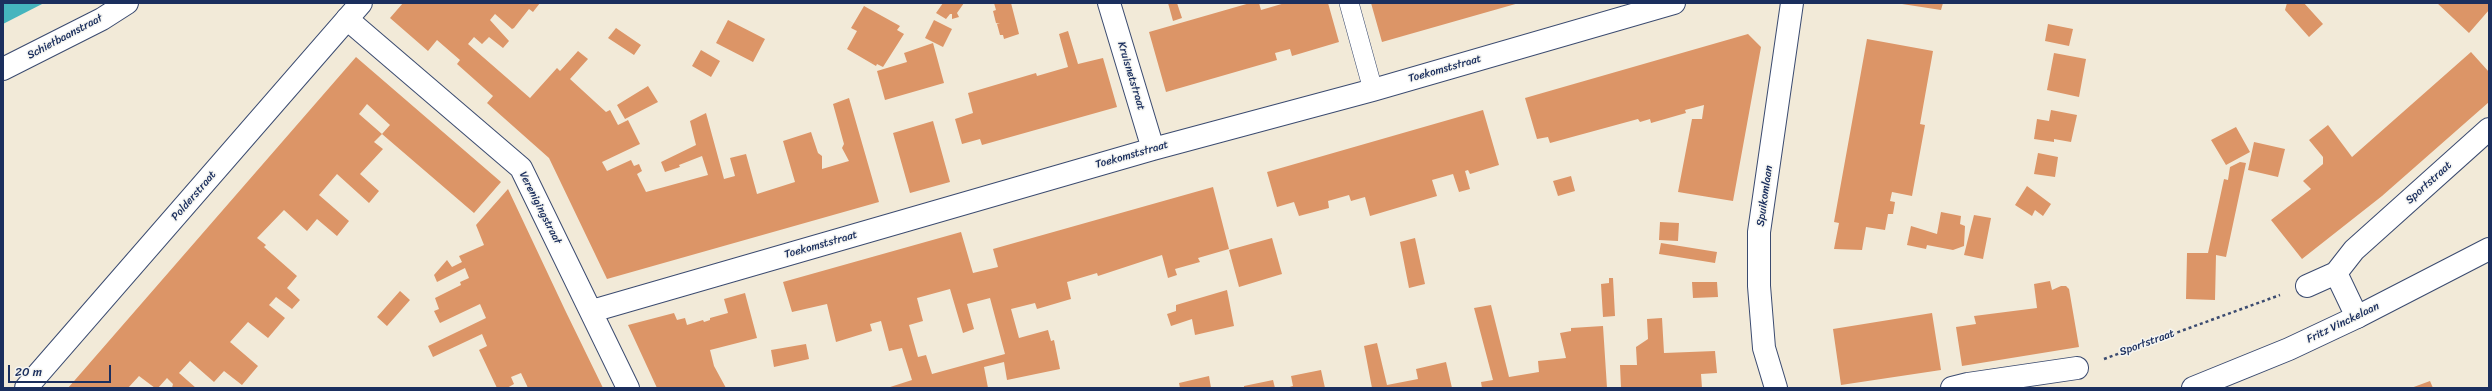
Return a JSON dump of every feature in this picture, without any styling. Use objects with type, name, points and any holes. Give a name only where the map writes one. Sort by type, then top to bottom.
[{"type":"street","name":"Schietbaanstraat","points":[[3,70],[102,19],[127,3]]},
{"type":"street","name":"Kruisnetstraat","points":[[1110,3],[1153,149]]},
{"type":"street","name":"Toekomststraat","points":[[592,311],[1153,149],[1373,90],[1671,3]]},
{"type":"street","name":"Spuikomlaan","points":[[1776,388],[1764,348],[1759,286],[1760,232],[1792,3]]},
{"type":"street","name":"Verenigingstraat","points":[[354,11],[521,168],[592,311],[628,388]]},
{"type":"street","name":"Polderstraat","points":[[26,388],[354,11]]},
{"type":"street","name":"Sportstraat","points":[[2307,286],[2336,273],[2354,250],[2489,129]]},
{"type":"street","name":"Fritz Vinckelaan","points":[[2193,388],[2288,349],[2357,318],[2489,249]]},
{"type":"street","points":[[2336,273],[2357,318]]},
{"type":"street","points":[[1952,388],[2077,368]]},
{"type":"lane","points":[[1349,3],[1373,90]]},
{"type":"path","name":"Sportstraat","points":[[2077,368],[2307,286]]},
{"type":"water","points":[[3,3],[44,3],[3,24]]},
{"type":"building","points":[[403,3],[540,3],[533,12],[529,9],[512,29],[495,14],[490,20],[509,41],[503,48],[489,37],[482,44],[474,37],[468,44],[530,98],[557,68],[560,71],[578,51],[588,59],[570,79],[606,112],[610,110],[618,125],[628,120],[640,144],[602,162],[607,171],[631,160],[634,166],[639,164],[642,171],[637,174],[646,192],[708,175],[702,156],[679,165],[680,167],[665,172],[661,162],[696,145],[690,121],[706,113],[724,179],[735,176],[730,158],[746,154],[757,194],[795,182],[783,141],[811,132],[818,153],[822,156],[822,169],[849,161],[842,148],[844,144],[833,104],[849,98],[879,202],[607,279],[549,158],[487,103],[493,96],[457,64],[460,60],[437,40],[428,51],[390,18]]},
{"type":"building","points":[[943,3],[964,3],[957,13],[959,17],[952,19],[952,14],[950,14],[946,19],[936,13]]},
{"type":"building","points":[[994,3],[1011,3],[1019,34],[1004,39],[1003,35],[1000,35],[997,24],[1000,24],[996,23],[993,11],[996,10]]},
{"type":"building","points":[[1168,3],[1177,3],[1182,18],[1173,21]]},
{"type":"building","points":[[1250,3],[1259,3],[1261,10],[1285,3],[1328,3],[1339,42],[1292,56],[1290,49],[1275,53],[1277,60],[1166,92],[1149,32]]},
{"type":"building","points":[[1371,3],[1519,3],[1382,42]]},
{"type":"building","points":[[1902,3],[1943,3],[1941,10],[1902,4]]},
{"type":"building","points":[[2287,3],[2304,3],[2323,24],[2309,37],[2285,10]]},
{"type":"building","points":[[2437,3],[2488,3],[2489,10],[2469,33]]},
{"type":"building","points":[[864,6],[900,26],[897,30],[904,34],[883,67],[877,64],[876,66],[847,49],[857,31],[851,28]]},
{"type":"building","points":[[728,20],[765,39],[753,62],[716,43]]},
{"type":"building","points":[[934,20],[952,29],[943,47],[925,38]]},
{"type":"building","points":[[2048,24],[2073,29],[2069,46],[2045,41]]},
{"type":"building","points":[[616,28],[641,45],[634,55],[608,38]]},
{"type":"building","points":[[1068,31],[1078,64],[1103,58],[1117,107],[982,145],[980,139],[962,144],[955,119],[973,113],[968,93],[1036,73],[1037,76],[1068,67],[1059,34]]},
{"type":"building","points":[[1748,34],[1761,47],[1733,201],[1678,192],[1692,119],[1702,119],[1704,105],[1685,110],[1686,113],[1651,123],[1650,119],[1640,122],[1638,119],[1550,143],[1548,137],[1537,139],[1525,98]]},
{"type":"building","points":[[1867,39],[1933,51],[1920,124],[1925,125],[1912,196],[1892,192],[1890,201],[1895,202],[1893,214],[1888,214],[1885,230],[1866,227],[1862,250],[1834,249],[1839,223],[1834,222]]},
{"type":"building","points":[[933,43],[944,83],[885,100],[877,71],[907,62],[904,53]]},
{"type":"building","points":[[701,50],[720,61],[711,77],[692,66]]},
{"type":"building","points":[[2471,52],[2489,72],[2489,102],[2382,196],[2302,259],[2271,220],[2311,189],[2303,181],[2323,164],[2323,157],[2309,140],[2328,125],[2352,157]]},
{"type":"building","points":[[2054,53],[2086,59],[2079,97],[2047,90]]},
{"type":"building","points":[[356,57],[501,182],[474,213],[382,134],[374,142],[383,149],[360,174],[379,191],[369,203],[337,174],[319,195],[349,221],[337,236],[317,219],[307,231],[284,210],[257,238],[266,245],[264,247],[297,276],[287,288],[300,300],[292,309],[276,297],[269,305],[285,318],[268,338],[248,322],[230,342],[258,366],[242,385],[224,371],[214,382],[190,361],[179,373],[196,388],[172,388],[173,384],[167,378],[158,388],[155,388],[139,376],[128,388],[68,388]],"holes":[[[367,104],[390,125],[382,134],[359,114]]]},
{"type":"building","points":[[648,86],[658,102],[625,119],[617,105]]},
{"type":"building","points":[[1483,110],[1499,165],[1470,174],[1468,170],[1465,171],[1470,189],[1459,192],[1453,174],[1432,180],[1437,196],[1370,216],[1365,197],[1351,201],[1349,195],[1328,201],[1329,208],[1299,216],[1294,202],[1277,207],[1267,172]]},
{"type":"building","points":[[2051,110],[2077,115],[2071,142],[2054,139],[2054,142],[2034,139],[2037,119],[2049,121]]},
{"type":"building","points":[[933,121],[950,182],[910,193],[893,133]]},
{"type":"building","points":[[2236,127],[2250,152],[2226,165],[2211,140]]},
{"type":"building","points":[[2254,142],[2285,149],[2278,177],[2248,170]]},
{"type":"building","points":[[2038,153],[2058,157],[2055,177],[2034,174]]},
{"type":"building","points":[[2240,162],[2246,163],[2226,257],[2216,255],[2215,300],[2186,299],[2187,253],[2208,253],[2224,179],[2228,180],[2230,167]]},
{"type":"building","points":[[1571,176],[1575,191],[1558,196],[1553,181]]},
{"type":"building","points":[[2027,186],[2051,204],[2043,216],[2035,210],[2032,216],[2015,205]]},
{"type":"building","points":[[1213,187],[1229,249],[1198,258],[1200,262],[1175,269],[1177,275],[1168,278],[1162,255],[1098,276],[1097,273],[1067,282],[1071,299],[1037,309],[1035,303],[1011,309],[1019,338],[1048,330],[1051,341],[1054,340],[1060,369],[1007,380],[1004,362],[984,367],[988,388],[887,388],[912,380],[902,348],[889,351],[881,321],[870,324],[872,331],[836,342],[827,304],[792,312],[783,282],[961,232],[973,273],[998,267],[993,249]],"holes":[[[950,289],[963,333],[974,329],[967,304],[990,298],[1005,354],[932,374],[926,355],[918,357],[909,325],[923,321],[917,298]]]},
{"type":"building","points":[[508,189],[603,388],[528,388],[521,373],[511,377],[514,384],[507,388],[497,388],[479,350],[487,346],[482,334],[433,357],[428,346],[486,318],[480,304],[440,323],[434,311],[439,309],[435,298],[461,285],[460,282],[469,278],[465,268],[437,282],[434,275],[447,260],[452,267],[462,262],[459,256],[484,245],[476,225]]},
{"type":"building","points":[[1941,212],[1961,216],[1960,224],[1965,226],[1964,246],[1953,250],[1927,245],[1926,249],[1907,245],[1911,226],[1937,234]]},
{"type":"building","points":[[1974,215],[1991,218],[1983,259],[1964,255]]},
{"type":"building","points":[[1660,222],[1679,223],[1678,241],[1659,240]]},
{"type":"building","points":[[1272,238],[1282,274],[1239,287],[1229,250]]},
{"type":"building","points":[[1415,238],[1425,284],[1409,288],[1400,242]]},
{"type":"building","points":[[1661,243],[1717,252],[1715,263],[1659,254]]},
{"type":"building","points":[[1609,278],[1613,278],[1615,316],[1603,317],[1601,284],[1609,283]]},
{"type":"building","points":[[2050,281],[2052,290],[2061,286],[2066,286],[2069,289],[2079,347],[1962,366],[1956,327],[1976,324],[1974,316],[2037,308],[2034,284]]},
{"type":"building","points":[[1692,282],[1717,282],[1718,297],[1693,298]]},
{"type":"building","points":[[1227,290],[1234,326],[1195,335],[1192,319],[1171,326],[1167,314],[1176,311],[1176,305]]},
{"type":"building","points":[[400,291],[410,300],[387,326],[377,317]]},
{"type":"building","points":[[745,293],[757,338],[710,350],[714,366],[726,388],[657,388],[628,325],[674,313],[677,320],[685,318],[687,325],[703,320],[704,322],[710,320],[710,318],[728,313],[724,299]]},
{"type":"building","points":[[1491,305],[1509,377],[1539,372],[1538,361],[1566,358],[1560,333],[1571,331],[1571,328],[1603,326],[1607,388],[1482,388],[1481,382],[1493,380],[1474,308]]},
{"type":"building","points":[[1932,313],[1941,370],[1841,385],[1833,329]]},
{"type":"building","points":[[1662,318],[1664,353],[1715,351],[1717,373],[1701,374],[1702,388],[1621,388],[1620,365],[1637,365],[1636,347],[1648,339],[1647,319]]},
{"type":"building","points":[[1377,343],[1387,385],[1418,379],[1416,369],[1446,362],[1452,388],[1372,388],[1364,346]]},
{"type":"building","points":[[806,344],[809,359],[774,367],[771,350]]},
{"type":"building","points":[[1321,370],[1325,388],[1286,388],[1293,386],[1291,376]]},
{"type":"building","points":[[1209,376],[1211,388],[1180,388],[1179,383]]},
{"type":"building","points":[[1273,380],[1275,388],[1244,388],[1244,386]]},
{"type":"building","points":[[2430,381],[2433,388],[2411,388]]}]
